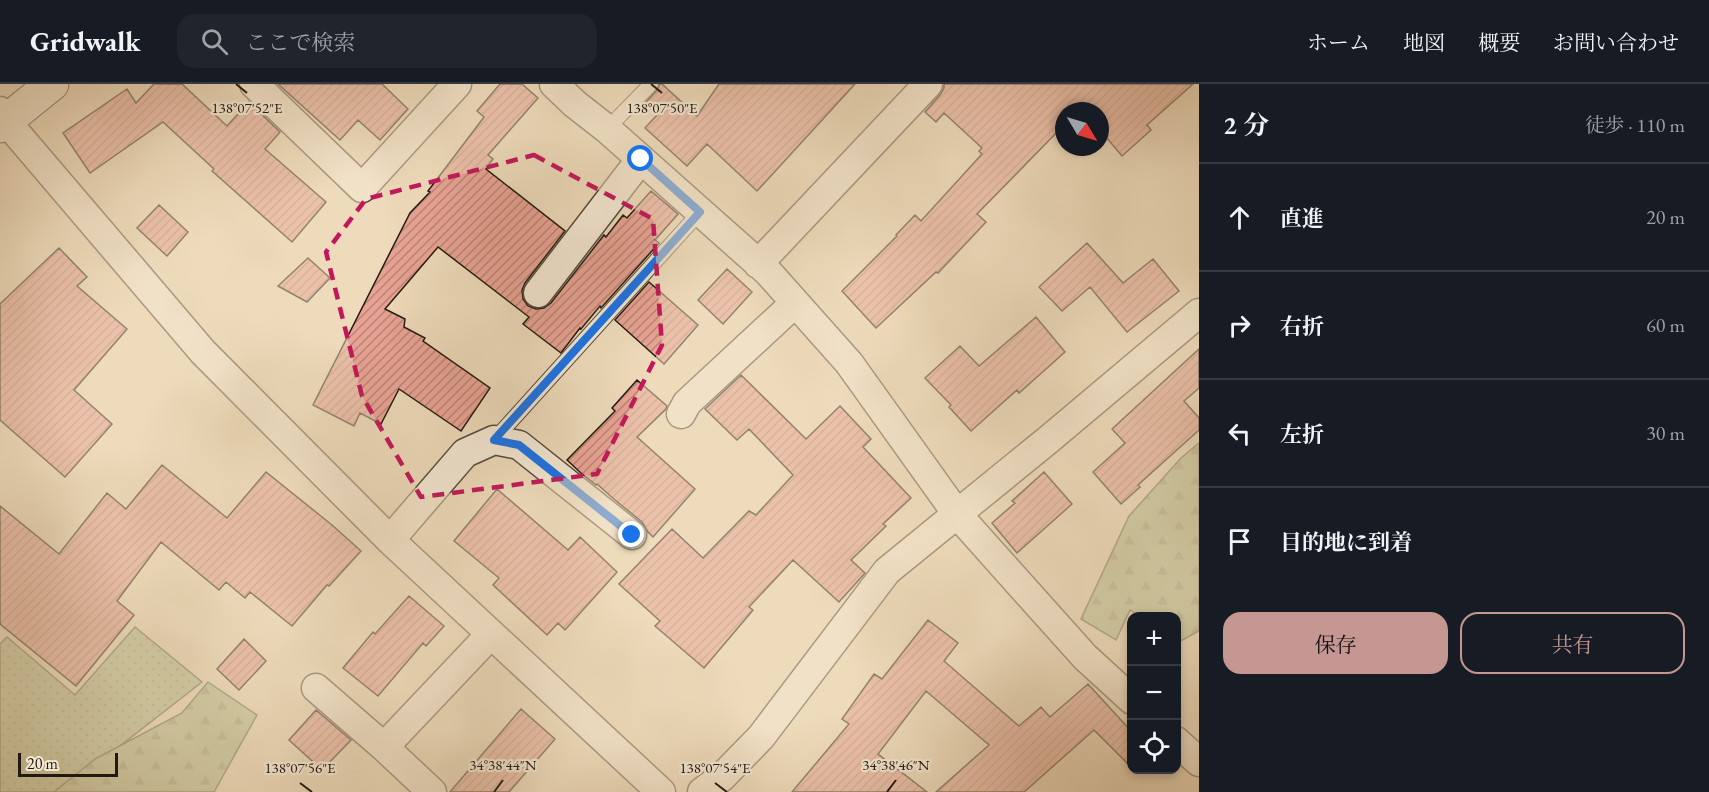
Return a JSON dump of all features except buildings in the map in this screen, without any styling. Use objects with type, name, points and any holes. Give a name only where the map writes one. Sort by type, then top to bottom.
[{"type":"street","points":[[52,84],[2,119],[203,352],[390,540],[661,792]]},
{"type":"street","points":[[254,84],[362,188],[458,84]]},
{"type":"street","points":[[554,84],[758,264],[795,303],[849,363],[957,514],[1085,657],[1127,696]]},
{"type":"street","points":[[758,264],[928,84]]},
{"type":"street","points":[[538,293],[641,159]]},
{"type":"street","points":[[681,414],[687,403],[795,303]]},
{"type":"street","points":[[702,792],[722,777],[761,737],[887,571],[1199,314]]},
{"type":"street","points":[[390,540],[465,453],[494,440],[519,445],[632,535]]},
{"type":"street","points":[[384,747],[491,634]]},
{"type":"street","points":[[316,688],[432,792]]},
{"type":"street","points":[[1181,746],[1199,762]]},
{"type":"lane","points":[[607,129],[651,84]]},
{"type":"lane","points":[[494,440],[700,212]]},
{"type":"highlighted area","points":[[534,155],[653,219],[662,345],[597,474],[421,497],[362,396],[326,252],[366,199]]},
{"type":"green space","points":[[1199,443],[1199,631],[1181,641],[1181,612],[1133,612],[1130,610],[1127,612],[1116,640],[1081,619],[1129,516],[1181,458]]},
{"type":"green space","points":[[135,627],[202,682],[61,792],[0,792],[0,644],[7,637],[75,695]]},
{"type":"green space","points":[[208,682],[257,715],[214,792],[54,792],[95,759],[182,713]]},
{"type":"route","points":[[632,535],[519,445],[494,440],[700,212],[641,159]]}]
